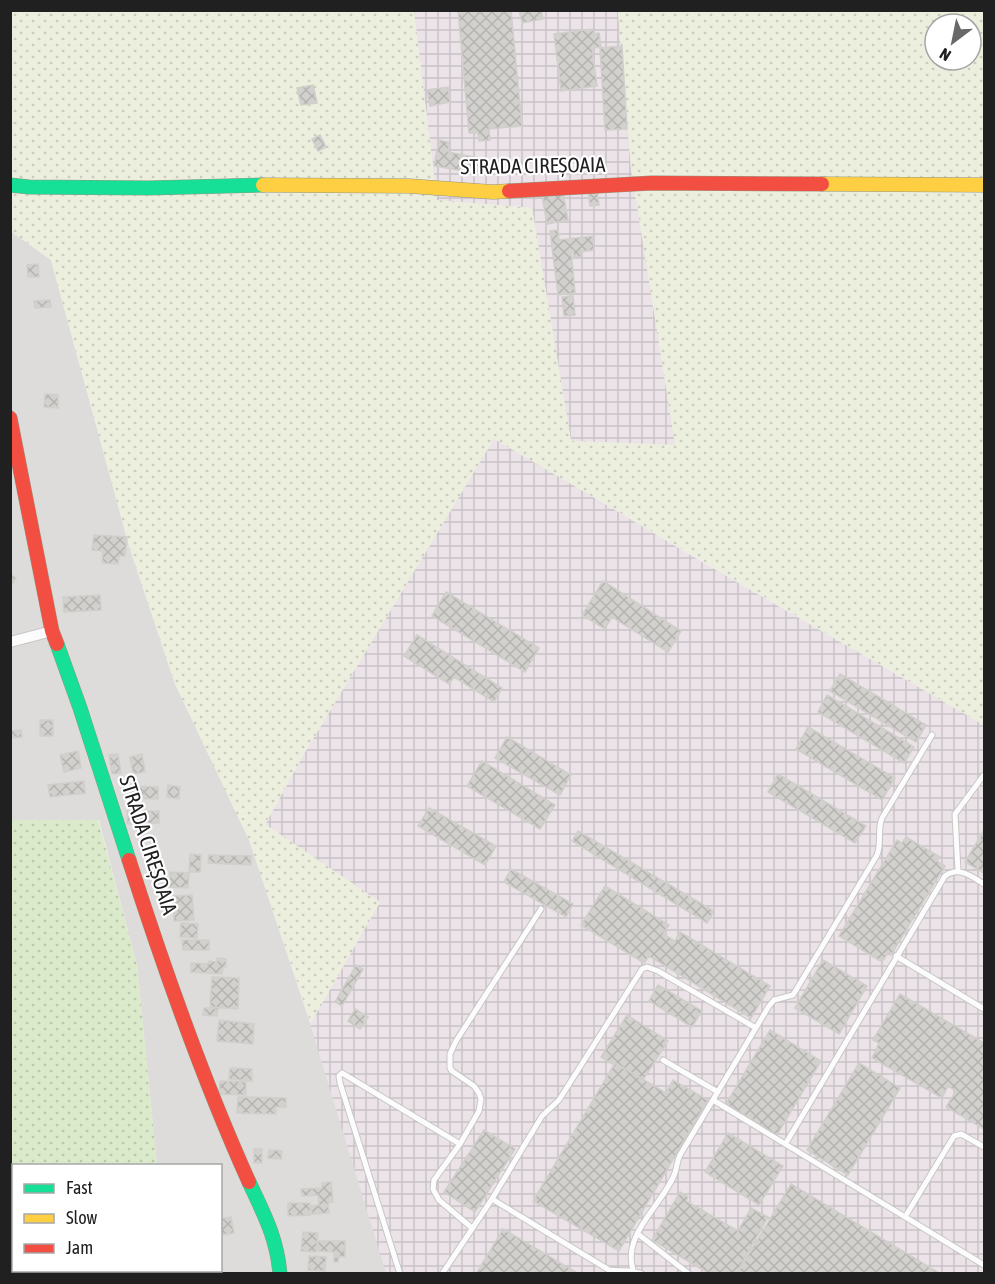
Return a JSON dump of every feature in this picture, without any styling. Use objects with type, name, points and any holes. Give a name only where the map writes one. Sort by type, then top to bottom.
[{"type":"street","name":"STRADA CIREȘOAIA","points":[[10,185],[149,188],[296,184],[409,186],[494,192],[652,183],[984,185]]},
{"type":"street","name":"STRADA CIREȘOAIA","points":[[10,418],[52,631],[84,719],[136,882],[193,1047],[221,1120],[271,1229],[278,1251],[280,1274]]},
{"type":"street","points":[[10,642],[52,631]]},
{"type":"lane","points":[[633,1270],[631,1257],[638,1234],[675,1174],[680,1155],[774,1000],[793,995],[865,875],[879,848],[879,825],[882,818],[932,735]]},
{"type":"lane","points":[[958,871],[955,814],[984,775]]},
{"type":"lane","points":[[786,1143],[945,876],[952,871],[958,871],[984,884]]},
{"type":"lane","points":[[472,1228],[438,1200],[433,1190],[434,1180],[460,1144],[479,1111],[481,1099],[474,1086],[452,1071],[449,1062],[450,1054],[540,909]]},
{"type":"lane","points":[[896,956],[984,1009]]},
{"type":"lane","points":[[442,1274],[492,1199],[542,1116],[559,1100],[642,969],[647,967],[658,971],[756,1028]]},
{"type":"lane","points":[[663,1060],[718,1092]]},
{"type":"lane","points":[[400,1274],[340,1083],[342,1072],[460,1144]]},
{"type":"lane","points":[[713,1100],[984,1265]]},
{"type":"lane","points":[[904,1217],[954,1136],[961,1134],[984,1147]]},
{"type":"lane","points":[[492,1199],[609,1270],[622,1273],[633,1270],[642,1274]]},
{"type":"lane","points":[[638,1234],[689,1274]]},
{"type":"shaded area","points":[[414,11],[618,11],[631,168],[676,445],[571,441],[532,208],[437,200]]},
{"type":"shaded area","points":[[10,231],[51,260],[129,546],[175,684],[249,840],[322,1059],[387,1273],[165,1273],[222,1272],[222,1164],[157,1164],[137,965],[99,820],[11,820]]},
{"type":"shaded area","points":[[494,438],[702,562],[984,725],[984,1273],[386,1273],[310,1024],[380,902],[265,825],[304,754]]},
{"type":"green space","points":[[11,11],[414,11],[437,200],[532,208],[571,441],[675,445],[631,168],[618,11],[984,11],[984,725],[494,439],[304,754],[265,824],[380,902],[311,1023],[249,840],[175,684],[129,546],[51,260],[11,231]]},
{"type":"green space","points":[[11,820],[98,820],[137,965],[157,1164],[12,1164],[12,1272],[165,1273],[11,1273]]},
{"type":"building","points":[[458,10],[511,10],[522,126],[489,129],[490,140],[479,141],[478,133],[469,133]]},
{"type":"building","points":[[519,10],[541,10],[543,19],[522,23]]},
{"type":"building","points":[[593,29],[594,34],[599,33],[601,47],[592,48],[597,86],[561,91],[554,34]]},
{"type":"building","points":[[622,46],[627,129],[605,130],[600,48]]},
{"type":"building","points":[[313,85],[317,103],[301,105],[297,88]]},
{"type":"building","points":[[448,87],[450,102],[430,106],[427,90]]},
{"type":"building","points":[[320,135],[326,147],[318,151],[312,139]]},
{"type":"building","points":[[439,140],[449,142],[448,152],[489,160],[486,175],[434,166]]},
{"type":"building","points":[[597,189],[599,205],[590,206],[588,191]]},
{"type":"building","points":[[563,192],[568,220],[547,224],[542,195]]},
{"type":"building","points":[[558,230],[559,240],[593,236],[594,250],[580,252],[581,257],[574,258],[573,250],[571,250],[575,293],[558,295],[550,231]]},
{"type":"building","points":[[38,264],[39,277],[28,277],[27,265]]},
{"type":"building","points":[[573,296],[575,315],[564,316],[562,297]]},
{"type":"building","points":[[50,300],[51,307],[35,308],[34,301]]},
{"type":"building","points":[[45,394],[58,395],[58,408],[44,407]]},
{"type":"building","points":[[94,535],[127,537],[125,556],[119,556],[118,564],[102,563],[103,551],[92,550]]},
{"type":"building","points":[[10,574],[16,578],[10,587]]},
{"type":"building","points":[[603,581],[681,631],[668,652],[612,617],[605,629],[582,615]]},
{"type":"building","points":[[446,592],[539,648],[525,672],[432,616]]},
{"type":"building","points":[[100,595],[101,610],[64,612],[63,597]]},
{"type":"building","points":[[417,635],[502,688],[494,702],[454,677],[449,684],[404,656]]},
{"type":"building","points":[[840,674],[926,725],[916,742],[830,691]]},
{"type":"building","points":[[827,695],[914,747],[904,763],[818,712]]},
{"type":"building","points":[[40,720],[53,720],[53,736],[40,736]]},
{"type":"building","points":[[808,727],[895,778],[882,800],[796,749]]},
{"type":"building","points":[[21,730],[22,737],[10,738],[10,731]]},
{"type":"building","points":[[507,737],[571,775],[560,795],[495,758]]},
{"type":"building","points":[[78,751],[81,768],[64,772],[60,755]]},
{"type":"building","points":[[118,754],[121,773],[112,774],[109,755]]},
{"type":"building","points":[[142,754],[145,772],[133,774],[130,757]]},
{"type":"building","points":[[482,761],[555,805],[540,829],[467,786]]},
{"type":"building","points":[[778,774],[866,826],[855,843],[768,792]]},
{"type":"building","points":[[84,781],[85,793],[50,797],[48,785]]},
{"type":"building","points":[[168,785],[180,787],[179,799],[167,797]]},
{"type":"building","points":[[126,786],[158,787],[158,799],[126,798]]},
{"type":"building","points":[[429,808],[496,846],[485,865],[418,826]]},
{"type":"building","points":[[127,811],[159,811],[159,823],[127,824]]},
{"type":"building","points":[[984,830],[984,873],[965,862]]},
{"type":"building","points":[[578,831],[714,911],[707,923],[572,841]]},
{"type":"building","points":[[906,837],[940,857],[937,861],[945,866],[891,955],[888,953],[882,962],[839,936],[897,840],[902,843]]},
{"type":"building","points":[[190,854],[201,855],[200,872],[189,872]]},
{"type":"building","points":[[209,855],[251,856],[251,865],[208,863]]},
{"type":"building","points":[[511,869],[573,904],[566,917],[504,882]]},
{"type":"building","points":[[170,872],[189,873],[188,888],[169,887]]},
{"type":"building","points":[[605,886],[669,925],[663,934],[675,941],[680,932],[770,986],[751,1018],[649,956],[644,963],[581,925]]},
{"type":"building","points":[[192,895],[194,920],[174,921],[173,896]]},
{"type":"building","points":[[181,923],[198,924],[197,938],[180,937]]},
{"type":"building","points":[[182,940],[209,940],[209,950],[183,950]]},
{"type":"building","points":[[217,958],[226,959],[226,967],[223,967],[222,974],[191,972],[191,963],[209,964],[209,961],[217,962]]},
{"type":"building","points":[[823,960],[867,986],[839,1034],[795,1008]]},
{"type":"building","points":[[356,965],[363,969],[342,1006],[335,1002]]},
{"type":"building","points":[[212,977],[239,978],[238,1009],[210,1007]]},
{"type":"building","points":[[658,985],[702,1011],[692,1027],[649,1001]]},
{"type":"building","points":[[900,994],[984,1043],[984,1129],[946,1107],[956,1091],[948,1086],[942,1098],[872,1058],[879,1043],[873,1040]]},
{"type":"building","points":[[204,1008],[218,1008],[217,1016],[203,1015]]},
{"type":"building","points":[[355,1009],[368,1017],[360,1029],[348,1021]]},
{"type":"building","points":[[627,1015],[668,1041],[643,1080],[614,1062],[612,1064],[601,1057]]},
{"type":"building","points":[[219,1020],[254,1024],[253,1044],[217,1041]]},
{"type":"building","points":[[770,1030],[821,1061],[777,1135],[726,1104]]},
{"type":"building","points":[[615,1063],[666,1093],[673,1080],[708,1100],[619,1251],[533,1201]]},
{"type":"building","points":[[859,1063],[900,1088],[848,1175],[807,1150]]},
{"type":"building","points":[[230,1068],[252,1069],[252,1081],[229,1079]]},
{"type":"building","points":[[220,1081],[246,1082],[246,1095],[219,1094]]},
{"type":"building","points":[[238,1097],[286,1098],[286,1107],[276,1107],[276,1114],[237,1113]]},
{"type":"building","points":[[484,1130],[515,1149],[475,1212],[444,1192]]},
{"type":"building","points":[[728,1133],[783,1166],[759,1205],[705,1172]]},
{"type":"building","points":[[254,1149],[262,1149],[262,1163],[254,1163]]},
{"type":"building","points":[[269,1150],[282,1151],[281,1159],[268,1158]]},
{"type":"building","points":[[331,1182],[333,1202],[328,1203],[329,1213],[312,1214],[311,1206],[319,1205],[318,1195],[302,1196],[301,1189],[322,1188],[322,1183]]},
{"type":"building","points":[[791,1184],[941,1274],[737,1274]]},
{"type":"building","points":[[680,1192],[688,1197],[686,1201],[738,1231],[751,1208],[768,1217],[736,1274],[710,1274],[652,1240]]},
{"type":"building","points":[[288,1203],[310,1203],[310,1215],[288,1216]]},
{"type":"building","points":[[231,1217],[234,1233],[222,1235],[222,1219]]},
{"type":"building","points":[[503,1229],[579,1274],[476,1274]]},
{"type":"building","points":[[303,1232],[318,1233],[316,1252],[301,1251]]},
{"type":"building","points":[[318,1241],[345,1241],[345,1257],[339,1256],[338,1262],[334,1262],[334,1252],[318,1251]]},
{"type":"building","points":[[309,1256],[326,1257],[325,1271],[308,1270]]},
{"type":"traffic: fast","points":[[10,185],[149,188],[263,185]]},
{"type":"traffic: fast","points":[[57,644],[129,860]]},
{"type":"traffic: fast","points":[[249,1182],[273,1238],[280,1274]]},
{"type":"traffic: slow","points":[[822,184],[984,185]]},
{"type":"traffic: slow","points":[[263,185],[409,186],[509,191]]},
{"type":"traffic: jam","points":[[509,191],[652,183],[822,184]]},
{"type":"traffic: jam","points":[[10,418],[52,631],[57,644]]},
{"type":"traffic: jam","points":[[129,860],[184,1023],[249,1182]]}]
